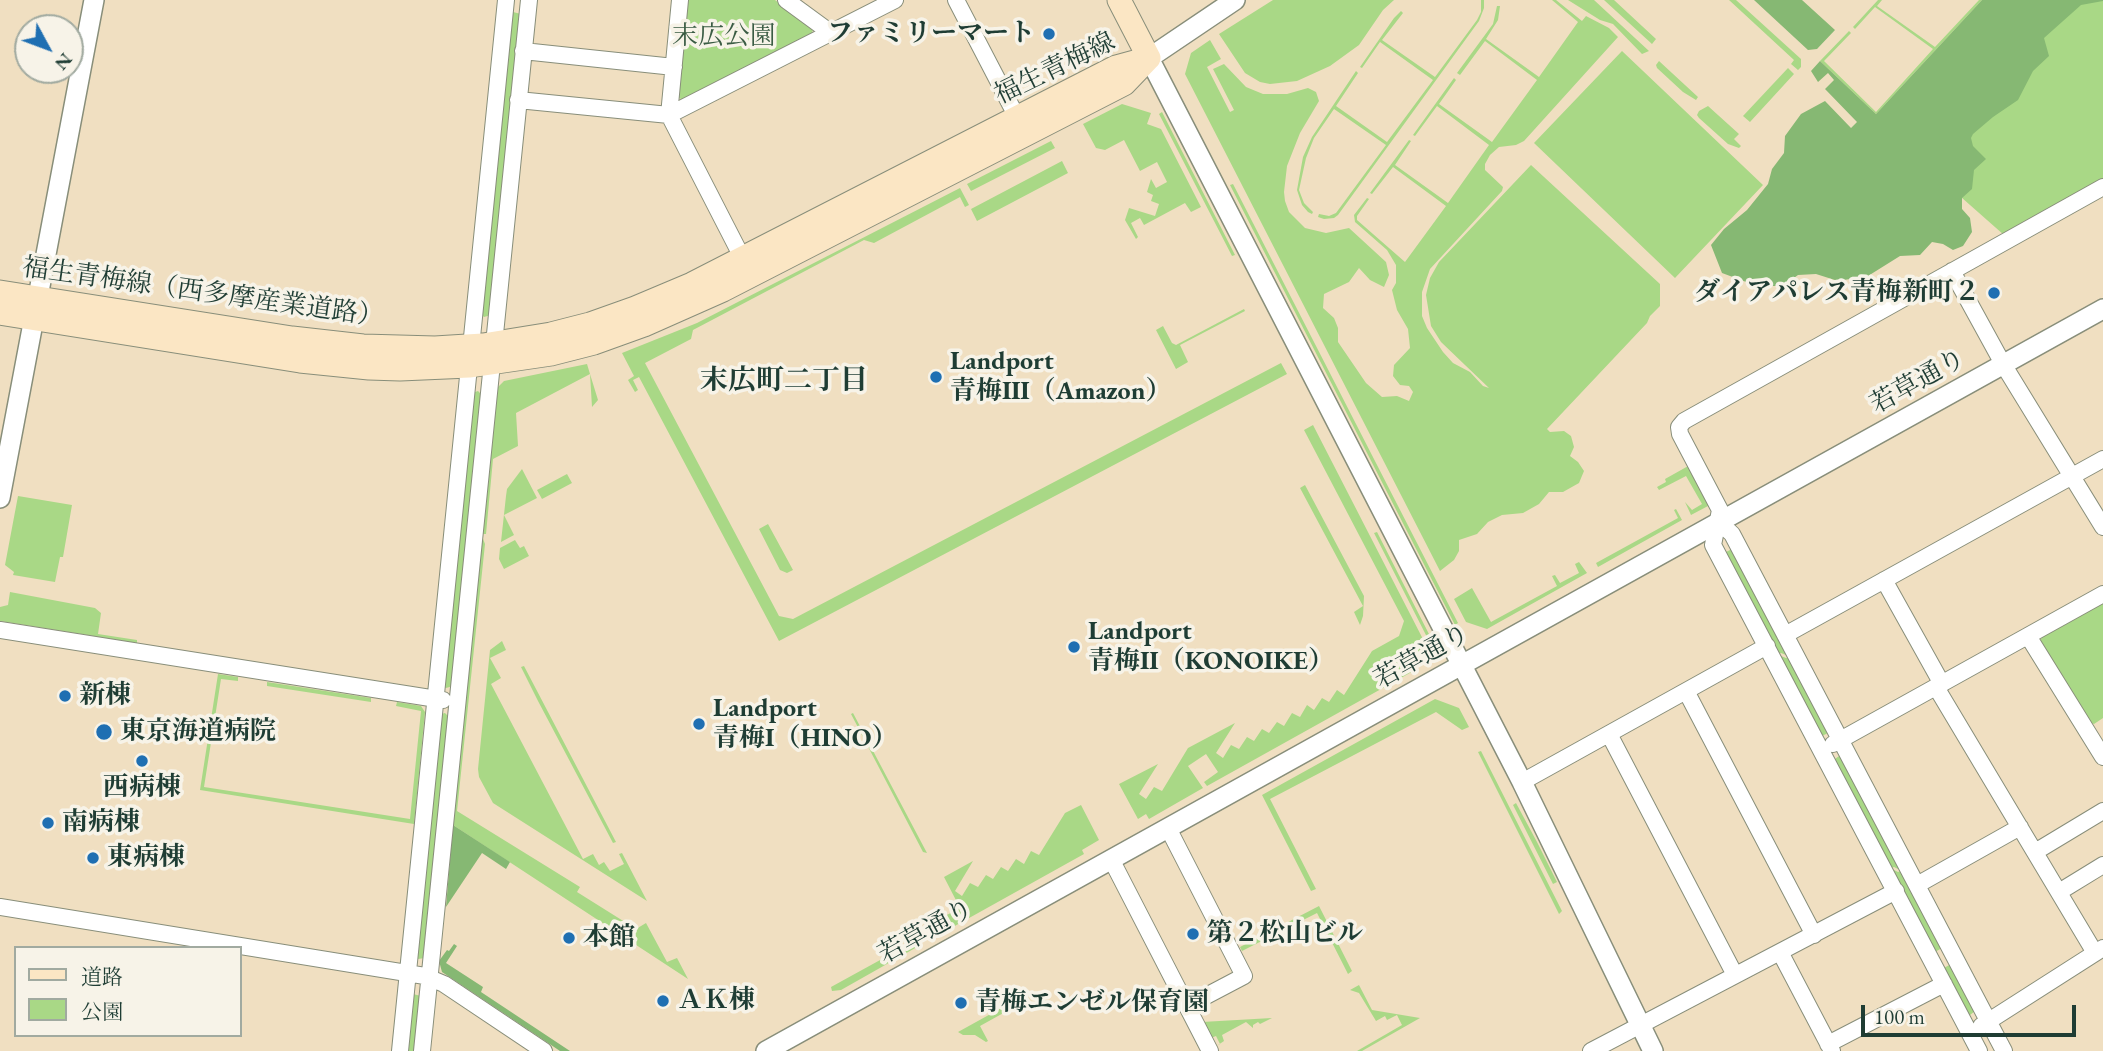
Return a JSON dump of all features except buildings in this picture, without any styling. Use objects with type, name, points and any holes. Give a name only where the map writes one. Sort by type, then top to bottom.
[{"type":"main road","points":[[1119,0],[1149,58]]},
{"type":"main road","name":"福生青梅線","points":[[955,164],[1022,126],[1125,84],[1149,58]]},
{"type":"main road","name":"福生青梅線（西多摩産業道路）","points":[[0,313],[36,309],[313,352],[404,349],[481,354],[601,320],[747,267],[955,164]]},
{"type":"main road","name":"福生青梅線（西多摩産業道路）","points":[[747,267],[834,212],[884,197]]},
{"type":"main road","name":"福生青梅線（西多摩産業道路）","points":[[0,292],[36,309]]},
{"type":"street","points":[[0,498],[94,0]]},
{"type":"street","points":[[400,1051],[435,700],[481,354],[519,100],[529,1],[503,0],[481,354],[457,702],[422,1051]]},
{"type":"street","points":[[680,0],[669,115],[747,267]]},
{"type":"street","points":[[786,0],[831,33]]},
{"type":"street","points":[[519,100],[669,115],[895,0]]},
{"type":"street","points":[[956,0],[1022,126]]},
{"type":"street","points":[[1235,0],[1149,58],[1522,782],[1653,1051]]},
{"type":"street","points":[[523,51],[674,67]]},
{"type":"street","points":[[1979,1051],[1713,545],[1720,510],[1680,434],[1679,426],[2103,187]]},
{"type":"street","points":[[1952,271],[2003,364],[2103,527]]},
{"type":"street","name":"若草通り","points":[[770,1050],[2103,309]]},
{"type":"street","points":[[1785,635],[2103,459]]},
{"type":"street","points":[[1718,522],[1732,534],[2004,1051]]},
{"type":"street","points":[[1884,580],[1939,686],[2020,827],[2099,951],[1969,1032]]},
{"type":"street","points":[[1822,750],[2103,594]]},
{"type":"street","points":[[0,630],[457,702]]},
{"type":"street","points":[[2028,636],[2103,757]]},
{"type":"street","points":[[1522,782],[1767,646]]},
{"type":"street","points":[[1686,691],[1814,935]]},
{"type":"street","points":[[2088,733],[2103,723]]},
{"type":"street","points":[[1609,734],[1735,975]]},
{"type":"street","points":[[2035,852],[2103,811]]},
{"type":"street","points":[[1917,885],[2020,827]]},
{"type":"street","points":[[1168,828],[1244,976],[1187,1006]]},
{"type":"street","points":[[1111,859],[1210,1051]]},
{"type":"street","points":[[2059,892],[2103,865]]},
{"type":"street","points":[[1591,1051],[1896,891]]},
{"type":"street","points":[[0,907],[241,946]]},
{"type":"street","points":[[242,946],[429,978],[444,985],[544,1051]]},
{"type":"street","points":[[1780,952],[1830,1047],[1944,984]]},
{"type":"green space","name":"末広公園","points":[[687,0],[775,0],[813,28],[812,34],[683,100],[677,97]]},
{"type":"green space","points":[[1273,0],[1394,0],[1383,10],[1359,45],[1330,66],[1297,81],[1270,84],[1260,82],[1245,73],[1219,34]]},
{"type":"green space","points":[[1481,0],[1484,0],[1484,8],[1479,21],[1338,215],[1324,219],[1318,217],[1319,214],[1329,216],[1336,213],[1386,145],[1334,109],[1314,138],[1306,158],[1299,190],[1304,203],[1313,212],[1308,212],[1302,205],[1297,190],[1303,157],[1312,137],[1356,71],[1358,73],[1336,106],[1387,142],[1433,80],[1380,42],[1362,68],[1360,67],[1394,18],[1401,11],[1403,13],[1382,40],[1435,77],[1477,20],[1481,12]]},
{"type":"green space","points":[[1552,0],[1556,0],[1582,21],[1586,16],[1609,28],[1618,37],[1524,141],[1499,147],[1490,155],[1485,170],[1503,187],[1502,191],[1430,269],[1422,292],[1422,316],[1427,328],[1453,363],[1470,372],[1483,386],[1489,388],[1441,342],[1431,326],[1426,295],[1430,278],[1439,262],[1531,165],[1660,284],[1660,306],[1547,429],[1550,432],[1564,431],[1571,436],[1574,447],[1570,456],[1584,471],[1579,483],[1563,492],[1549,492],[1539,504],[1523,513],[1502,515],[1488,522],[1477,534],[1459,540],[1459,551],[1454,560],[1440,571],[1185,74],[1191,53],[1210,40],[1221,59],[1207,67],[1230,112],[1234,110],[1213,69],[1224,64],[1246,87],[1263,94],[1287,94],[1308,88],[1316,92],[1319,101],[1300,133],[1287,166],[1285,201],[1289,212],[1305,228],[1326,233],[1349,228],[1386,262],[1389,275],[1384,287],[1370,280],[1359,268],[1349,282],[1324,294],[1323,308],[1334,318],[1338,328],[1338,342],[1366,383],[1382,397],[1397,396],[1409,401],[1413,392],[1409,386],[1400,385],[1393,376],[1394,365],[1410,348],[1408,329],[1397,310],[1392,290],[1396,283],[1396,265],[1387,250],[1355,222],[1354,215],[1367,198],[1369,199],[1357,220],[1405,262],[1446,206],[1393,167],[1372,194],[1370,193],[1409,140],[1411,141],[1395,165],[1448,203],[1489,145],[1437,106],[1415,136],[1413,135],[1454,78],[1456,80],[1439,104],[1492,142],[1537,80],[1485,41],[1460,75],[1457,73],[1493,24],[1497,6],[1500,6],[1498,20],[1486,39],[1539,77],[1578,22]]},
{"type":"green space","points":[[1568,0],[1594,0],[1649,51],[1642,54],[1613,24],[1600,20]]},
{"type":"green space","points":[[1604,0],[1614,0],[1656,39],[1652,44]]},
{"type":"green space","points":[[1729,0],[1736,0],[1801,59],[1801,67],[1798,70],[1791,64],[1794,60]]},
{"type":"green space","points":[[1754,0],[1802,0],[1835,30],[1817,49],[1808,50]]},
{"type":"green space","points":[[1878,0],[1882,0],[1877,6],[1935,47],[1979,0],[1982,0],[1876,114],[1820,61],[1849,31],[1851,33],[1824,61],[1876,112],[1933,49],[1875,7],[1855,29],[1853,27]]},
{"type":"green space","points":[[1982,0],[2103,1],[2081,5],[2044,38],[2049,56],[2033,71],[2018,100],[1973,134],[1973,146],[1986,159],[1974,170],[1972,189],[1962,198],[1962,209],[1970,218],[1972,232],[1963,246],[1953,250],[1932,242],[1920,255],[1900,256],[1868,276],[1838,281],[1816,274],[1798,275],[1783,286],[1757,286],[1722,273],[1711,245],[1724,229],[1747,210],[1768,184],[1772,169],[1784,153],[1785,136],[1801,114],[1825,101],[1851,128],[1857,122],[1825,89],[1834,80],[1828,73],[1818,82],[1811,71],[1820,61],[1876,114]]},
{"type":"green space","points":[[2033,0],[2103,0],[2103,180],[2004,235],[1902,145]]},
{"type":"green space","points":[[513,12],[521,14],[491,315],[484,317],[480,313],[510,15]]},
{"type":"green space","points":[[1622,51],[1763,185],[1675,278],[1534,143]]},
{"type":"green space","points":[[1659,61],[1698,97],[1696,100],[1657,68]]},
{"type":"green space","points":[[1788,68],[1794,74],[1750,122],[1743,116]]},
{"type":"green space","points":[[1122,104],[1151,113],[1147,124],[1161,129],[1201,207],[1191,212],[1185,203],[1144,225],[1140,218],[1131,223],[1138,237],[1136,239],[1125,220],[1129,208],[1155,216],[1159,204],[1151,201],[1153,195],[1147,192],[1151,179],[1156,188],[1167,182],[1157,162],[1140,171],[1124,140],[1105,150],[1096,148],[1083,124]]},
{"type":"green space","points":[[1708,106],[1739,134],[1734,139],[1741,146],[1739,148],[1728,144],[1699,118],[1699,111]]},
{"type":"green space","points":[[1162,112],[1235,255],[1232,256],[1159,114]]},
{"type":"green space","points":[[1051,141],[1055,148],[971,191],[967,184]]},
{"type":"green space","points":[[1062,161],[1068,173],[977,221],[971,209]]},
{"type":"green space","points":[[1233,184],[1458,623],[1455,625],[1230,185]]},
{"type":"green space","points":[[960,188],[969,205],[965,207],[960,197],[874,243],[864,240],[693,330],[691,339],[645,363],[779,616],[793,619],[1281,363],[1287,374],[779,641],[639,377],[633,380],[638,390],[635,392],[628,380],[634,376],[622,353],[697,323]]},
{"type":"green space","points":[[1244,309],[1245,311],[1180,345],[1188,362],[1176,369],[1156,330],[1163,326],[1172,343],[1176,345]]},
{"type":"green space","points":[[587,364],[590,374],[516,413],[518,446],[493,459],[486,534],[483,534],[498,387],[504,381]]},
{"type":"green space","points":[[590,374],[598,400],[592,407]]},
{"type":"green space","points":[[478,391],[483,396],[453,686],[446,688],[472,393]]},
{"type":"green space","points":[[1313,425],[1426,645],[1417,669],[1207,786],[1204,782],[1218,772],[1206,754],[1188,766],[1203,788],[1149,819],[1146,814],[1138,819],[1119,784],[1158,764],[1139,794],[1146,799],[1154,787],[1162,791],[1188,748],[1235,723],[1216,753],[1223,758],[1231,745],[1239,749],[1247,737],[1254,741],[1262,729],[1269,733],[1277,722],[1284,726],[1292,713],[1300,717],[1307,705],[1314,710],[1322,698],[1329,702],[1337,690],[1344,695],[1372,651],[1399,636],[1404,621],[1304,430]]},
{"type":"green space","points":[[1690,465],[1709,501],[1708,506],[1691,515],[1685,502],[1692,510],[1702,504],[1686,476],[1659,490],[1657,487],[1666,482],[1665,479]]},
{"type":"green space","points":[[522,469],[537,498],[504,515],[514,535],[501,542],[506,496],[507,489]]},
{"type":"green space","points":[[567,474],[572,483],[542,499],[537,490]]},
{"type":"green space","points":[[1305,485],[1364,596],[1363,616],[1360,625],[1354,612],[1363,606],[1300,488]]},
{"type":"green space","points":[[18,496],[72,505],[63,557],[60,557],[55,582],[13,575],[14,572],[5,565]]},
{"type":"green space","points":[[1676,509],[1682,520],[1598,567],[1596,563],[1678,518],[1674,510]]},
{"type":"green space","points":[[768,524],[793,570],[787,573],[780,570],[759,529]]},
{"type":"green space","points":[[1377,532],[1432,640],[1429,641],[1374,533]]},
{"type":"green space","points":[[482,536],[485,544],[457,811],[580,887],[577,892],[636,929],[646,923],[667,962],[677,958],[688,979],[453,825]]},
{"type":"green space","points":[[515,540],[520,548],[524,546],[529,556],[504,569],[499,559],[500,548]]},
{"type":"green space","points":[[1732,549],[1788,649],[1786,655],[1776,655],[1725,556],[1726,552]]},
{"type":"green space","points":[[1579,562],[1587,573],[1487,629],[1466,622],[1454,599],[1472,588],[1491,622],[1557,586],[1552,576],[1555,575],[1560,583],[1579,573],[1575,564]]},
{"type":"green space","points":[[10,592],[95,608],[101,613],[98,634],[137,640],[137,643],[0,621],[0,607],[8,605]]},
{"type":"green space","points":[[2103,601],[2103,718],[2094,724],[2089,722],[2040,642],[2042,636]]},
{"type":"green space","points":[[502,641],[506,650],[490,658],[501,678],[491,684],[583,859],[593,854],[599,865],[604,862],[610,871],[624,864],[619,854],[622,853],[647,901],[493,803],[479,777],[478,769],[490,650]]},
{"type":"green space","points":[[1781,656],[1791,656],[1828,733],[1822,736],[1780,662]]},
{"type":"green space","points":[[524,666],[616,842],[613,843],[538,701],[521,667]]},
{"type":"green space","points":[[218,674],[238,677],[238,681],[221,679],[204,787],[410,819],[421,711],[396,706],[397,702],[421,706],[425,712],[414,824],[200,790]]},
{"type":"green space","points":[[267,682],[371,698],[371,702],[267,686]]},
{"type":"green space","points":[[1435,699],[1459,708],[1469,727],[1462,730],[1436,712],[1270,799],[1316,889],[1311,891],[1262,795]]},
{"type":"green space","points":[[445,713],[450,718],[425,958],[418,959],[415,957],[441,714]]},
{"type":"green space","points":[[853,713],[927,853],[923,852],[851,714]]},
{"type":"green space","points":[[1481,751],[1562,911],[1559,914],[1478,752]]},
{"type":"green space","points":[[1839,756],[1842,756],[1900,863],[1898,869],[1889,869],[1834,764]]},
{"type":"green space","points":[[1516,803],[1557,882],[1553,884],[1513,805]]},
{"type":"green space","points":[[1081,805],[1099,840],[1082,850],[1084,854],[935,937],[928,925],[960,908],[944,877],[973,861],[955,891],[962,896],[970,883],[978,887],[986,875],[993,879],[1001,867],[1008,871],[1016,859],[1024,864],[1031,851],[1039,855],[1065,813]]},
{"type":"green space","points":[[453,825],[510,862],[506,869],[482,853],[446,907]]},
{"type":"green space","points":[[1894,870],[1903,870],[1944,947],[1933,953],[1893,875]]},
{"type":"green space","points":[[1319,906],[1352,971],[1348,974],[1317,913],[1242,951],[1240,947]]},
{"type":"green space","points":[[908,929],[917,947],[841,990],[832,991],[831,987],[902,948],[904,951],[910,948],[905,937],[905,931]]},
{"type":"green space","points":[[454,944],[457,946],[446,963],[483,987],[481,992],[570,1051],[560,1051],[442,972],[439,961]]},
{"type":"green space","points":[[1953,963],[1975,1011],[1970,1015],[1942,969]]},
{"type":"green space","points":[[1359,985],[1372,1010],[1420,1018],[1362,1051],[1357,1051],[1402,1025],[1397,1015],[1387,1020],[1385,1016],[1376,1021],[1359,993],[1350,990]]},
{"type":"green space","points":[[413,994],[421,996],[417,1051],[404,1051]]},
{"type":"green space","points":[[1005,1006],[1007,1011],[980,1026],[988,1041],[958,1032]]},
{"type":"green space","points":[[1272,1018],[1260,1024],[1258,1022],[1253,1028],[1246,1022],[1222,1035],[1224,1041],[1220,1044],[1216,1036],[1211,1038],[1202,1022]]},
{"type":"place","name":"ファミリーマート","points":[[1049,34]]},
{"type":"place","name":"ダイアパレス青梅新町２","points":[[1994,293]]},
{"type":"place","name":"Landport 青梅Ⅲ（Amazon）","points":[[936,377]]},
{"type":"place","name":"Landport 青梅Ⅱ（KONOIKE）","points":[[1074,647]]},
{"type":"place","name":"新棟","points":[[65,696]]},
{"type":"place","name":"Landport 青梅Ⅰ（HINO）","points":[[699,724]]},
{"type":"place","name":"東京海道病院","points":[[104,732]]},
{"type":"place","name":"西病棟","points":[[142,761]]},
{"type":"place","name":"南病棟","points":[[48,823]]},
{"type":"place","name":"東病棟","points":[[93,858]]},
{"type":"place","name":"第２松山ビル","points":[[1193,934]]},
{"type":"place","name":"本館","points":[[569,938]]},
{"type":"place","name":"ＡＫ棟","points":[[663,1001]]},
{"type":"place","name":"青梅エンゼル保育園","points":[[961,1003]]},
{"type":"district","name":"末広町二丁目","points":[[784,381]]}]
